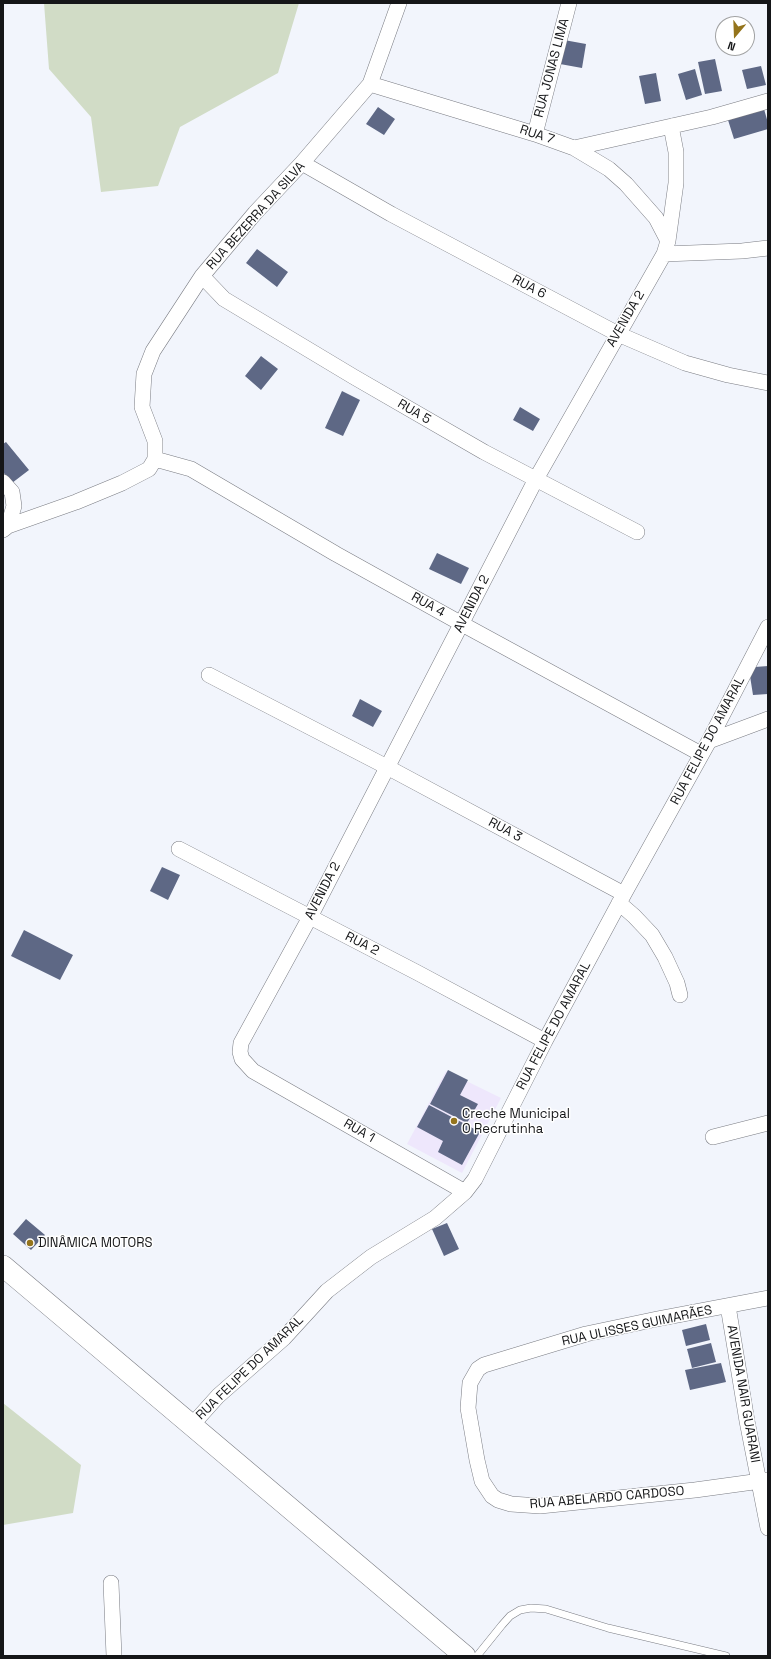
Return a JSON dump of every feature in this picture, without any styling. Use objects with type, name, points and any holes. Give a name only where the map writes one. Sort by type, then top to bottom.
[{"type":"street","name":"RUA BEZERRA DA SILVA","points":[[152,464],[155,441],[142,407],[144,374],[153,351],[202,276],[255,213],[302,163],[370,84],[399,3]]},
{"type":"street","name":"RUA JONAS LIMA","points":[[535,134],[569,3]]},
{"type":"street","name":"RUA 7","points":[[370,84],[535,134],[574,148],[609,169],[626,184],[656,218],[666,248]]},
{"type":"street","points":[[574,148],[712,117],[768,101]]},
{"type":"street","name":"AVENIDA 2","points":[[253,1071],[242,1059],[240,1052],[241,1043],[310,917],[536,479],[666,248],[676,183],[677,164],[671,126]]},
{"type":"street","name":"RUA 6","points":[[302,163],[391,214],[618,334],[684,363],[728,375],[768,383]]},
{"type":"street","points":[[666,248],[742,251],[768,248]]},
{"type":"street","name":"RUA 5","points":[[202,276],[224,299],[354,377],[484,452],[637,532]]},
{"type":"street","points":[[6,528],[122,483],[152,464]]},
{"type":"street","name":"RUA 4","points":[[152,464],[191,469],[336,554],[462,624],[705,748]]},
{"type":"street","points":[[3,482],[12,492],[14,506],[6,528]]},
{"type":"street","name":"RUA FELIPE DO AMARAL","points":[[192,1424],[218,1396],[284,1338],[327,1291],[371,1257],[435,1218],[464,1192],[484,1164],[545,1041],[621,898],[705,748],[768,627]]},
{"type":"street","name":"RUA 3","points":[[209,675],[387,767],[621,898],[634,916],[652,936],[665,957],[677,983],[680,995]]},
{"type":"street","points":[[705,748],[768,719]]},
{"type":"street","name":"RUA 2","points":[[179,849],[545,1041]]},
{"type":"street","name":"RUA 1","points":[[253,1071],[464,1192]]},
{"type":"street","points":[[713,1137],[768,1123]]},
{"type":"street","points":[[3,1266],[192,1424],[459,1653]]},
{"type":"street","name":"RUA ULISSES GUIMARÃES","points":[[470,1383],[478,1369],[484,1365],[586,1334],[768,1298]]},
{"type":"street","name":"AVENIDA NAIR GUARANI","points":[[728,1306],[763,1481],[768,1528]]},
{"type":"street","name":"RUA ABELARDO CARDOSO","points":[[470,1383],[468,1408],[482,1481],[487,1490],[498,1500],[511,1504],[540,1506],[695,1490],[763,1481]]},
{"type":"street","points":[[112,1583],[114,1656]]},
{"type":"lane","points":[[477,1656],[510,1616],[520,1610],[531,1608],[546,1609],[608,1628],[726,1656]]},
{"type":"shaded area","name":"Creche Municipal O Recrutinha","points":[[446,1071],[501,1098],[462,1173],[407,1144]]},
{"type":"green space","points":[[44,3],[299,3],[278,73],[180,127],[158,186],[101,192],[91,117],[49,69]]},
{"type":"green space","points":[[3,1403],[81,1465],[73,1513],[3,1525]]},
{"type":"building","points":[[564,40],[586,44],[582,68],[560,64]]},
{"type":"building","points":[[715,59],[722,91],[705,94],[698,62]]},
{"type":"building","points":[[761,66],[766,85],[747,89],[742,70]]},
{"type":"building","points":[[695,69],[702,95],[686,100],[678,74]]},
{"type":"building","points":[[656,73],[661,101],[645,104],[639,76]]},
{"type":"building","points":[[378,107],[395,119],[384,135],[366,124]]},
{"type":"building","points":[[764,109],[768,129],[734,139],[728,120]]},
{"type":"building","points":[[257,249],[288,272],[277,287],[246,263]]},
{"type":"building","points":[[261,356],[278,369],[261,390],[245,376]]},
{"type":"building","points":[[342,391],[360,400],[343,436],[325,428]]},
{"type":"building","points":[[520,407],[540,419],[533,431],[513,420]]},
{"type":"building","points":[[6,442],[29,470],[12,483],[3,472],[3,444]]},
{"type":"building","points":[[437,553],[469,568],[461,584],[429,569]]},
{"type":"building","points":[[768,666],[768,694],[753,695],[750,676],[755,667]]},
{"type":"building","points":[[360,699],[382,711],[373,727],[352,716]]},
{"type":"building","points":[[162,867],[180,875],[168,900],[150,891]]},
{"type":"building","points":[[24,930],[73,955],[60,980],[11,956]]},
{"type":"building","points":[[448,1070],[468,1080],[460,1095],[478,1104],[467,1123],[430,1104]]},
{"type":"building","points":[[429,1105],[480,1132],[462,1165],[438,1152],[443,1141],[417,1127]]},
{"type":"building","name":"DINÂMICA MOTORS","points":[[26,1219],[45,1235],[31,1250],[13,1234]]},
{"type":"building","points":[[447,1223],[459,1249],[444,1256],[432,1229]]},
{"type":"building","points":[[706,1324],[710,1340],[686,1346],[682,1330]]},
{"type":"building","points":[[711,1343],[716,1362],[692,1368],[687,1349]]},
{"type":"building","points":[[721,1363],[726,1382],[690,1390],[685,1370]]},
{"type":"place","name":"Creche Municipal O Recrutinha","points":[[454,1121]]},
{"type":"place","name":"DINÂMICA MOTORS","points":[[30,1243]]}]
